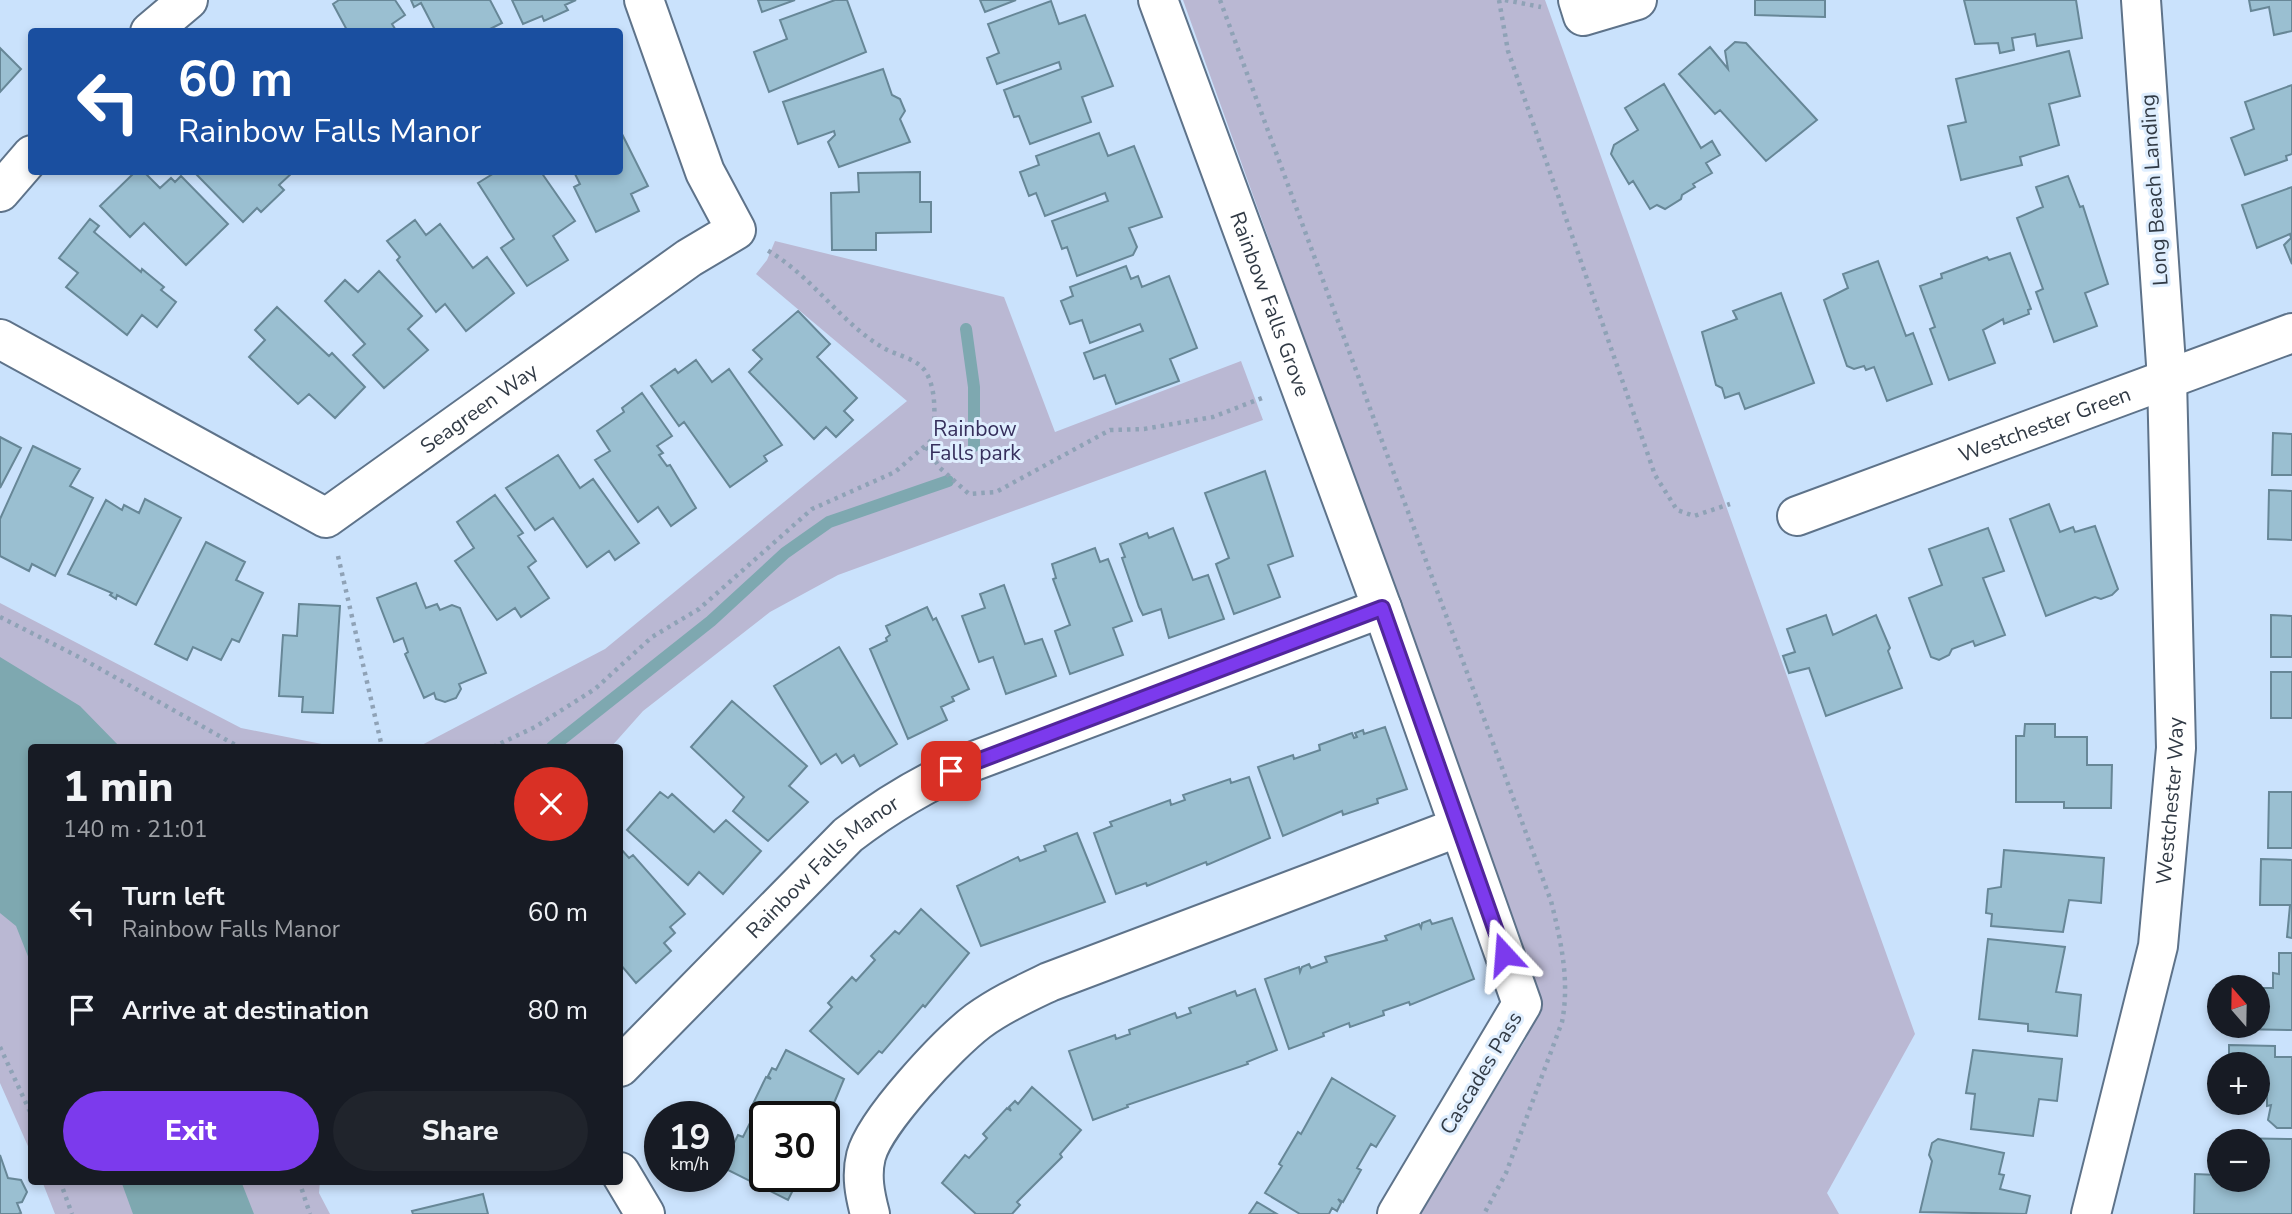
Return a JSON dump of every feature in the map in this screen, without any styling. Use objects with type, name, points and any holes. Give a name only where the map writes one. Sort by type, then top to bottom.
[{"type":"street","points":[[155,28],[188,0]]},
{"type":"street","name":"Seagreen Way","points":[[0,339],[326,518],[689,258],[736,230],[705,172],[644,0]]},
{"type":"street","name":"Rainbow Falls Grove","points":[[1158,0],[1382,608]]},
{"type":"street","points":[[1581,8],[1637,0]]},
{"type":"street","name":"Long Beach Landing","points":[[2141,0],[2167,379]]},
{"type":"street","points":[[0,192],[28,160]]},
{"type":"street","name":"Westchester Green","points":[[1797,516],[2292,333]]},
{"type":"street","name":"Westchester Way","points":[[2091,1214],[2152,979],[2168,859],[2176,748],[2167,379]]},
{"type":"street","name":"Cascades Pass","points":[[1382,608],[1522,1004],[1396,1214]]},
{"type":"street","name":"Rainbow Falls Manor","points":[[623,1064],[848,835],[929,780],[1382,608]]},
{"type":"street","points":[[870,1214],[864,1168],[876,1134],[947,1051],[977,1022],[1007,1002],[1102,961],[1460,827]]},
{"type":"street","points":[[623,1177],[645,1214]]},
{"type":"path","points":[[1499,0],[1508,51],[1655,475],[1677,510],[1694,516],[1730,504]]},
{"type":"path","points":[[499,744],[535,727],[595,689],[652,637],[699,609],[812,509],[895,472],[934,438],[933,395],[927,373],[916,362],[882,347],[788,262],[767,250]]},
{"type":"path","points":[[926,447],[940,468],[969,494],[996,492],[1110,430],[1144,429],[1213,417],[1262,398]]},
{"type":"path","points":[[338,556],[381,744]]},
{"type":"path","points":[[0,617],[79,657],[234,744]]},
{"type":"path","points":[[0,1046],[28,1107]]},
{"type":"path","points":[[61,1185],[72,1214]]},
{"type":"path","points":[[300,1185],[310,1214]]},
{"type":"green space","points":[[1183,0],[1545,0],[1915,1034],[1827,1193],[1839,1214],[1420,1214],[1527,1037],[1536,1014],[1535,982]]},
{"type":"green space","name":"Rainbow Falls park","points":[[775,241],[1004,297],[1055,432],[1241,361],[1263,420],[838,575],[770,612],[643,711],[614,744],[424,744],[605,649],[907,401],[756,274],[767,260]]},
{"type":"green space","points":[[0,603],[241,728],[322,744],[28,744],[28,1146],[0,1083]]},
{"type":"green space","points":[[44,1185],[320,1185],[319,1193],[330,1214],[55,1214]]},
{"type":"shaded area","points":[[0,657],[80,706],[117,744],[28,744],[28,956],[16,926],[0,913]]},
{"type":"shaded area","points":[[122,1185],[243,1185],[254,1214],[133,1214]]},
{"type":"building","points":[[339,0],[395,0],[405,15],[392,24],[394,28],[346,28],[333,4]]},
{"type":"building","points":[[411,0],[490,0],[502,23],[492,28],[434,28],[421,3],[414,7]]},
{"type":"building","points":[[512,0],[576,0],[565,5],[568,10],[544,21],[542,16],[523,24]]},
{"type":"building","points":[[758,0],[795,0],[762,12]]},
{"type":"building","points":[[835,0],[847,0],[866,52],[769,92],[754,52],[787,39],[780,20]]},
{"type":"building","points":[[980,0],[1016,0],[985,12]]},
{"type":"building","points":[[1755,0],[1825,0],[1825,17],[1755,15]]},
{"type":"building","points":[[1964,0],[2076,0],[2082,38],[2037,46],[2035,34],[2012,38],[2014,50],[2000,53],[1998,43],[1975,44]]},
{"type":"building","points":[[2249,0],[2292,0],[2292,31],[2274,35],[2269,7],[2251,11]]},
{"type":"building","points":[[1051,1],[1059,24],[1085,15],[1113,86],[1082,97],[1091,122],[1030,144],[1019,116],[1014,117],[1004,90],[1061,69],[1059,62],[997,84],[987,58],[999,53],[988,24]]},
{"type":"building","points":[[1735,42],[1746,43],[1817,120],[1766,161],[1720,110],[1715,114],[1679,74],[1710,47],[1728,69],[1725,51]]},
{"type":"building","points":[[0,48],[21,69],[0,92]]},
{"type":"building","points":[[2069,51],[2080,96],[2049,104],[2059,145],[2020,157],[2022,165],[1961,180],[1948,126],[1966,122],[1956,79]]},
{"type":"building","points":[[883,69],[892,95],[900,99],[905,111],[900,119],[910,142],[839,167],[828,142],[835,135],[834,131],[798,144],[783,102]]},
{"type":"building","points":[[1664,84],[1701,148],[1712,141],[1720,155],[1706,163],[1712,173],[1693,184],[1695,187],[1682,195],[1681,199],[1665,209],[1657,205],[1650,209],[1633,181],[1629,184],[1611,154],[1614,145],[1638,130],[1625,108]]},
{"type":"building","points":[[2292,85],[2292,154],[2286,156],[2287,160],[2245,175],[2231,138],[2254,129],[2245,102]]},
{"type":"building","points":[[1099,133],[1108,156],[1134,146],[1162,217],[1129,228],[1137,247],[1133,255],[1077,276],[1067,247],[1062,249],[1052,221],[1108,201],[1105,193],[1045,216],[1036,193],[1029,196],[1020,172],[1039,165],[1036,156]]},
{"type":"building","points":[[623,136],[648,186],[631,194],[639,211],[596,232],[574,187],[580,184],[576,175],[623,175]]},
{"type":"building","points":[[920,172],[920,202],[931,202],[931,232],[876,233],[876,250],[832,250],[831,193],[859,192],[858,173]]},
{"type":"building","points":[[132,175],[147,175],[160,188],[171,178],[175,182],[181,176],[228,224],[186,265],[144,223],[130,237],[100,206]]},
{"type":"building","points":[[197,175],[290,175],[279,185],[284,190],[261,212],[257,208],[243,222]]},
{"type":"building","points":[[491,175],[543,175],[575,221],[553,236],[568,260],[527,286],[501,248],[514,239],[478,183]]},
{"type":"building","points":[[2068,176],[2080,207],[2083,206],[2108,284],[2085,293],[2097,326],[2054,342],[2036,292],[2043,289],[2017,218],[2043,207],[2036,187]]},
{"type":"building","points":[[2292,187],[2292,264],[2284,245],[2291,238],[2290,234],[2257,248],[2242,205]]},
{"type":"building","points":[[90,219],[99,226],[94,232],[141,272],[142,269],[164,287],[161,290],[176,302],[157,327],[142,315],[127,335],[66,287],[78,273],[59,258]]},
{"type":"building","points":[[415,220],[426,235],[440,224],[473,268],[487,257],[514,293],[466,331],[445,304],[436,312],[397,260],[400,257],[387,241]]},
{"type":"building","points":[[2010,253],[2031,309],[2028,310],[2029,314],[2004,324],[2003,319],[1983,330],[1995,363],[1949,380],[1930,329],[1935,327],[1920,286],[1942,278],[1941,274],[1987,257],[1989,260]]},
{"type":"building","points":[[1878,261],[1906,336],[1913,333],[1932,384],[1887,401],[1874,367],[1866,370],[1864,366],[1854,369],[1847,366],[1824,300],[1848,288],[1843,274]]},
{"type":"building","points":[[1126,266],[1131,279],[1138,276],[1142,287],[1169,276],[1197,348],[1170,359],[1179,381],[1116,404],[1105,375],[1094,379],[1084,353],[1143,331],[1140,324],[1090,343],[1082,320],[1070,324],[1061,301],[1073,296],[1070,287]]},
{"type":"building","points":[[379,271],[422,316],[408,329],[428,350],[384,388],[353,355],[365,344],[325,301],[345,280],[358,292]]},
{"type":"building","points":[[1781,293],[1814,383],[1745,409],[1739,393],[1725,398],[1722,388],[1716,385],[1702,332],[1737,319],[1733,311]]},
{"type":"building","points":[[277,307],[329,356],[332,353],[365,387],[335,418],[309,394],[298,404],[249,357],[265,340],[255,330]]},
{"type":"building","points":[[798,311],[830,344],[817,357],[857,398],[844,411],[853,420],[836,437],[826,427],[814,439],[749,372],[762,359],[753,350]]},
{"type":"building","points":[[696,360],[712,382],[729,369],[782,445],[764,456],[767,461],[730,487],[684,422],[679,426],[651,386],[675,369],[678,373]]},
{"type":"building","points":[[642,393],[672,436],[657,446],[663,453],[659,455],[667,466],[670,465],[696,508],[671,526],[658,507],[638,522],[595,460],[610,451],[597,431],[624,412],[622,408]]},
{"type":"building","points":[[2273,433],[2292,434],[2292,475],[2272,475]]},
{"type":"building","points":[[0,437],[21,448],[0,488]]},
{"type":"building","points":[[33,446],[80,469],[70,486],[93,498],[55,576],[32,564],[29,571],[0,556],[0,519]]},
{"type":"building","points":[[558,455],[580,488],[593,479],[639,543],[615,560],[609,551],[587,567],[553,518],[535,530],[506,488]]},
{"type":"building","points":[[1265,471],[1293,556],[1268,565],[1280,597],[1234,614],[1216,564],[1229,558],[1205,493]]},
{"type":"building","points":[[2269,490],[2292,491],[2292,540],[2268,539]]},
{"type":"building","points":[[495,495],[523,533],[518,536],[536,561],[528,567],[549,598],[521,617],[515,608],[497,620],[455,561],[474,548],[457,522]]},
{"type":"building","points":[[145,499],[181,518],[136,605],[117,595],[116,599],[110,595],[112,593],[68,574],[106,500],[122,510],[124,505],[139,513]]},
{"type":"building","points":[[2049,504],[2060,532],[2073,527],[2075,532],[2095,526],[2118,589],[2112,595],[2101,599],[2095,597],[2046,616],[2010,519]]},
{"type":"building","points":[[1173,528],[1193,580],[1208,575],[1224,619],[1169,638],[1161,609],[1143,615],[1122,558],[1125,557],[1120,544],[1147,533],[1149,538]]},
{"type":"building","points":[[1988,528],[2004,571],[1983,578],[2005,635],[1975,646],[1973,641],[1952,649],[1949,655],[1939,660],[1931,657],[1909,598],[1942,585],[1929,549]]},
{"type":"building","points":[[206,542],[245,562],[236,580],[263,593],[239,642],[232,639],[221,660],[193,647],[187,660],[155,644]]},
{"type":"building","points":[[1095,548],[1100,562],[1108,559],[1132,621],[1113,628],[1123,655],[1070,674],[1055,631],[1070,625],[1053,579],[1056,578],[1052,564]]},
{"type":"building","points":[[416,583],[426,608],[437,604],[440,610],[452,605],[460,608],[486,673],[459,684],[461,689],[456,698],[445,702],[436,699],[434,693],[424,698],[405,654],[408,652],[403,638],[394,642],[377,598]]},
{"type":"building","points":[[1004,585],[1025,644],[1042,639],[1056,676],[1006,694],[993,657],[979,662],[962,616],[985,608],[980,594]]},
{"type":"building","points":[[299,604],[340,606],[333,713],[302,712],[303,697],[279,696],[283,635],[297,636]]},
{"type":"building","points":[[927,607],[933,620],[936,618],[969,689],[952,697],[954,701],[941,707],[947,720],[908,739],[870,649],[887,641],[886,638],[890,635],[886,626]]},
{"type":"building","points":[[1826,615],[1833,635],[1876,615],[1890,648],[1888,651],[1902,688],[1826,716],[1809,668],[1789,673],[1783,656],[1795,652],[1787,629]]},
{"type":"building","points":[[2271,615],[2292,616],[2292,657],[2271,657]]},
{"type":"building","points":[[839,647],[897,744],[860,766],[854,755],[842,763],[836,754],[821,764],[774,686]]},
{"type":"building","points":[[2271,672],[2292,672],[2292,718],[2271,718]]},
{"type":"building","points":[[732,701],[807,766],[789,786],[808,802],[768,841],[733,811],[744,797],[691,747]]},
{"type":"building","points":[[2025,724],[2055,724],[2055,737],[2087,737],[2087,765],[2112,765],[2111,808],[2064,808],[2064,802],[2016,802],[2016,736],[2024,736]]},
{"type":"building","points":[[1385,727],[1407,789],[1377,799],[1378,803],[1343,815],[1342,811],[1283,836],[1258,767],[1293,755],[1294,759],[1320,750],[1319,745],[1352,733],[1354,738],[1357,737],[1355,733],[1363,730],[1364,734]]},
{"type":"building","points":[[1249,777],[1270,838],[1207,865],[1206,862],[1147,886],[1146,883],[1116,894],[1094,833],[1112,826],[1110,822],[1170,800],[1171,805],[1185,800],[1183,795],[1230,779],[1231,783]]},
{"type":"building","points":[[660,792],[668,798],[672,794],[714,832],[726,820],[761,851],[723,894],[699,872],[688,885],[627,830]]},
{"type":"building","points":[[2269,792],[2292,792],[2292,848],[2268,848]]},
{"type":"building","points":[[1077,833],[1105,902],[981,946],[957,886],[1018,857],[1020,861],[1046,851],[1044,846]]},
{"type":"building","points":[[2004,850],[2104,858],[2101,903],[2069,900],[2063,932],[1991,926],[1992,914],[1986,913],[1988,889],[2001,887]]},
{"type":"building","points":[[623,851],[629,858],[633,855],[685,914],[670,927],[675,933],[664,943],[671,951],[636,983],[623,968]]},
{"type":"building","points":[[2261,859],[2292,860],[2292,938],[2287,937],[2290,905],[2260,905]]},
{"type":"building","points":[[921,909],[969,953],[925,1007],[923,1005],[882,1053],[879,1051],[858,1074],[810,1031],[832,1007],[828,1003],[852,977],[856,981],[875,960],[871,956],[895,931],[899,934]]},
{"type":"building","points":[[1452,918],[1474,979],[1410,1005],[1409,1002],[1383,1011],[1384,1015],[1350,1027],[1349,1023],[1289,1049],[1265,979],[1299,967],[1300,972],[1302,967],[1309,964],[1311,968],[1327,962],[1325,957],[1387,940],[1385,936],[1419,924],[1421,928],[1422,923],[1430,920],[1432,924]]},
{"type":"building","points":[[1988,939],[2065,947],[2056,992],[2081,995],[2077,1036],[2028,1031],[2028,1024],[1979,1019]]},
{"type":"building","points":[[2279,953],[2292,953],[2292,1030],[2270,1030],[2270,988],[2273,988],[2273,973],[2279,974]]},
{"type":"building","points":[[1255,989],[1277,1050],[1247,1062],[1248,1064],[1127,1105],[1128,1107],[1093,1120],[1069,1051],[1115,1035],[1116,1039],[1130,1034],[1129,1030],[1175,1013],[1177,1018],[1191,1013],[1189,1008],[1235,991],[1237,996]]},
{"type":"building","points":[[2229,1045],[2275,1046],[2275,1057],[2292,1057],[2292,1128],[2277,1128],[2268,1120],[2271,1105],[2270,1052],[2229,1052]]},
{"type":"building","points":[[786,1050],[844,1079],[835,1101],[754,1101],[766,1077],[771,1079],[768,1076],[772,1068],[776,1070]]},
{"type":"building","points":[[1973,1050],[2062,1059],[2057,1101],[2039,1099],[2033,1136],[1971,1129],[1975,1094],[1966,1093]]},
{"type":"building","points":[[1332,1078],[1395,1116],[1376,1147],[1371,1144],[1357,1168],[1361,1170],[1343,1202],[1338,1199],[1341,1203],[1337,1211],[1332,1208],[1329,1214],[1300,1214],[1265,1193],[1282,1166],[1279,1164],[1298,1132],[1301,1134]]},
{"type":"building","points":[[1032,1087],[1081,1130],[1060,1154],[1062,1157],[1017,1202],[1020,1205],[1012,1214],[976,1214],[942,1183],[965,1155],[969,1158],[987,1138],[983,1134],[1007,1108],[1011,1111],[1009,1107],[1015,1101],[1018,1104]]},
{"type":"building","points":[[749,1125],[749,1180],[735,1174],[735,1141],[738,1135],[743,1137]]},
{"type":"building","points":[[1938,1139],[2004,1153],[1999,1174],[2004,1175],[2000,1189],[2030,1196],[2026,1214],[1920,1212],[1932,1161],[1929,1155],[1932,1143]]},
{"type":"building","points":[[2270,1139],[2292,1139],[2292,1214],[2194,1214],[2195,1174],[2207,1175],[2207,1192],[2270,1192]]},
{"type":"building","points":[[0,1155],[8,1178],[21,1180],[27,1192],[22,1202],[17,1203],[21,1213],[18,1214],[0,1214]]},
{"type":"building","points":[[772,1192],[792,1192],[788,1200]]},
{"type":"building","points":[[483,1194],[488,1214],[413,1214],[412,1211]]},
{"type":"building","points":[[1257,1202],[1277,1214],[1249,1214]]},
{"type":"waterway","points":[[966,329],[974,387],[974,446]]},
{"type":"waterway","points":[[556,744],[711,621],[785,553],[829,522],[948,481]]},
{"type":"route","points":[[951,771],[1382,608],[1504,954]]}]
